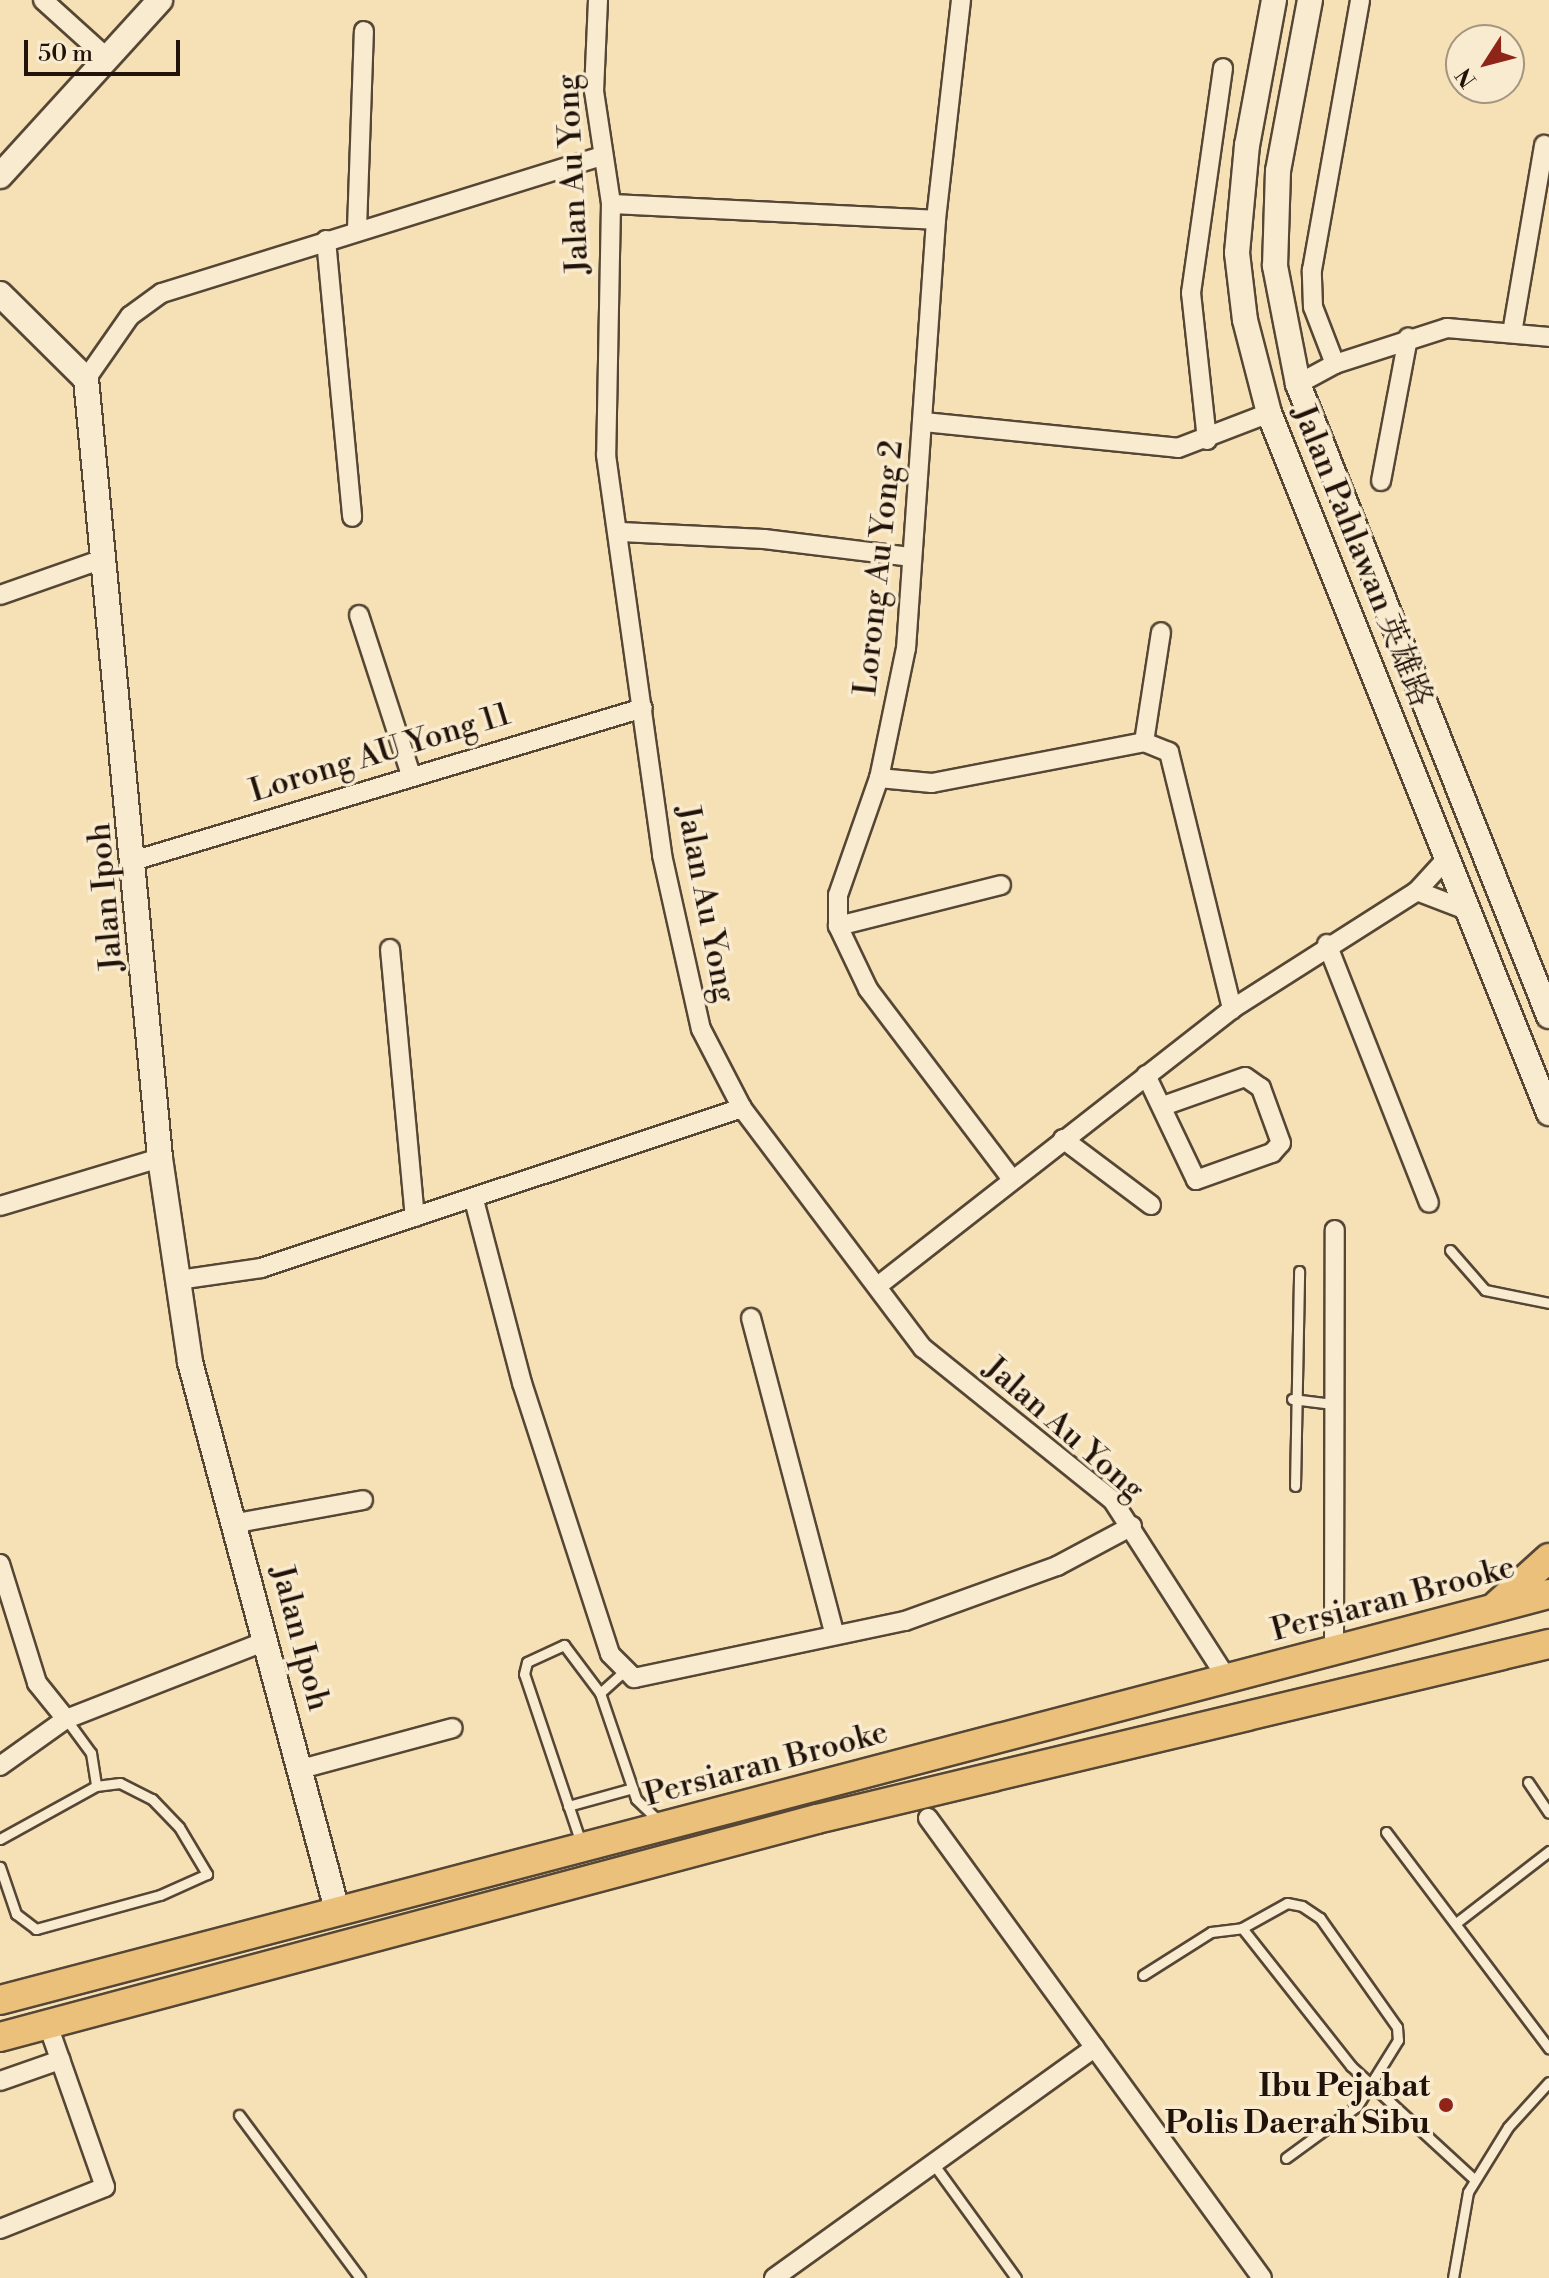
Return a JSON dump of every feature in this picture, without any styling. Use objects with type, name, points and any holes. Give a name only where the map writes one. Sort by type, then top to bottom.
[{"type":"main road","points":[[0,176],[105,56],[160,0]]},
{"type":"main road","name":"Jalan Pahlawan 英雄路","points":[[1274,0],[1247,145],[1237,253],[1245,320],[1269,413],[1549,1113]]},
{"type":"main road","name":"Jalan Pahlawan 英雄路","points":[[1310,0],[1278,171],[1275,266],[1298,384],[1549,1016]]},
{"type":"main road","points":[[1,298],[86,379]]},
{"type":"main road","name":"Jalan Ipoh","points":[[86,379],[136,860],[160,1158],[190,1362],[237,1523],[337,1910]]},
{"type":"main road","points":[[1493,1608],[1549,1558]]},
{"type":"main road","name":"Persiaran Brooke","points":[[0,2000],[1549,1594]]},
{"type":"main road","name":"Persiaran Brooke","points":[[0,2037],[817,1819],[1544,1649]]},
{"type":"street","points":[[43,0],[105,56]]},
{"type":"street","name":"Jalan Au Yong","points":[[598,0],[594,91],[611,204],[606,455],[621,532],[643,708],[686,985],[742,1108],[879,1285],[923,1348],[1113,1501],[1132,1526],[1226,1677]]},
{"type":"street","name":"Lorong Au Yong 2","points":[[961,0],[936,220],[906,648],[879,778],[838,895],[838,926],[868,989],[1010,1177]]},
{"type":"street","points":[[1335,364],[1313,307],[1312,270],[1360,0]]},
{"type":"street","points":[[357,229],[364,31]]},
{"type":"street","points":[[1207,440],[1191,293],[1223,68]]},
{"type":"street","points":[[1512,333],[1544,145]]},
{"type":"street","points":[[86,379],[130,316],[162,293],[357,229],[602,156]]},
{"type":"street","points":[[611,204],[936,220]]},
{"type":"street","points":[[326,240],[352,517]]},
{"type":"street","points":[[1298,384],[1335,364],[1408,338],[1447,328],[1549,337]]},
{"type":"street","points":[[1381,481],[1408,338]]},
{"type":"street","points":[[924,422],[1111,446],[1178,448],[1207,440],[1269,413]]},
{"type":"street","points":[[621,532],[910,557]]},
{"type":"street","points":[[0,595],[103,559]]},
{"type":"street","points":[[359,615],[410,772]]},
{"type":"street","points":[[1144,742],[1161,632]]},
{"type":"street","name":"Lorong AU Yong 11","points":[[136,860],[410,772],[643,708]]},
{"type":"street","points":[[879,778],[932,783],[1144,742],[1174,759],[1232,1009]]},
{"type":"street","points":[[879,1285],[1010,1177],[1232,1009],[1327,944],[1417,891],[1448,857]]},
{"type":"street","points":[[838,926],[1001,885]]},
{"type":"street","points":[[1417,891],[1469,911]]},
{"type":"street","points":[[1327,944],[1429,1203]]},
{"type":"street","points":[[390,949],[415,1217]]},
{"type":"street","points":[[1146,1075],[1166,1105],[1165,1119],[1196,1180],[1272,1153],[1281,1143],[1261,1088],[1245,1077],[1166,1105]]},
{"type":"street","points":[[178,1280],[261,1268],[474,1200],[742,1108]]},
{"type":"street","points":[[1063,1139],[1151,1205]]},
{"type":"street","points":[[0,1206],[160,1158]]},
{"type":"street","points":[[474,1200],[527,1398],[610,1654],[623,1672],[646,1679],[905,1621],[1043,1571],[1132,1526]]},
{"type":"street","points":[[1334,1651],[1331,1404],[1335,1230]]},
{"type":"street","points":[[751,1318],[835,1635]]},
{"type":"street","name":"Jalan Ipoh","points":[[237,1523],[363,1500]]},
{"type":"street","points":[[0,1564],[37,1683],[66,1719]]},
{"type":"street","points":[[0,1766],[66,1719],[266,1641]]},
{"type":"street","points":[[301,1769],[453,1728]]},
{"type":"street","points":[[928,1818],[1262,2278]]},
{"type":"street","points":[[0,2229],[105,2187],[48,2025]]},
{"type":"street","points":[[774,2278],[1095,2047]]},
{"type":"street","points":[[0,2081],[60,2060]]},
{"type":"lane","points":[[1450,1250],[1485,1290],[1549,1303]]},
{"type":"lane","points":[[1295,1486],[1292,1399],[1299,1271]]},
{"type":"lane","points":[[1292,1399],[1331,1404]]},
{"type":"lane","points":[[582,1846],[523,1667],[568,1645],[600,1693],[633,1788],[666,1827]]},
{"type":"lane","points":[[600,1693],[623,1672]]},
{"type":"lane","points":[[66,1719],[91,1753],[96,1786]]},
{"type":"lane","points":[[1528,1782],[1549,1813]]},
{"type":"lane","points":[[0,1839],[96,1786],[120,1783],[152,1799],[199,1852],[204,1881],[31,1929],[16,1914],[0,1867]]},
{"type":"lane","points":[[568,1806],[633,1788]]},
{"type":"lane","points":[[1386,1832],[1549,2048]]},
{"type":"lane","points":[[1456,1923],[1549,1851]]},
{"type":"lane","points":[[1143,1975],[1211,1932],[1242,1928],[1287,1903],[1320,1918],[1397,2027],[1398,2040],[1375,2085],[1286,2158]]},
{"type":"lane","points":[[1242,1928],[1329,2042],[1475,2180]]},
{"type":"lane","points":[[1453,2278],[1475,2180],[1549,2082]]},
{"type":"lane","points":[[239,2115],[360,2278]]},
{"type":"lane","points":[[932,2162],[1016,2278]]},
{"type":"place","name":"Ibu Pejabat Polis Daerah Sibu","points":[[1446,2105]]}]
